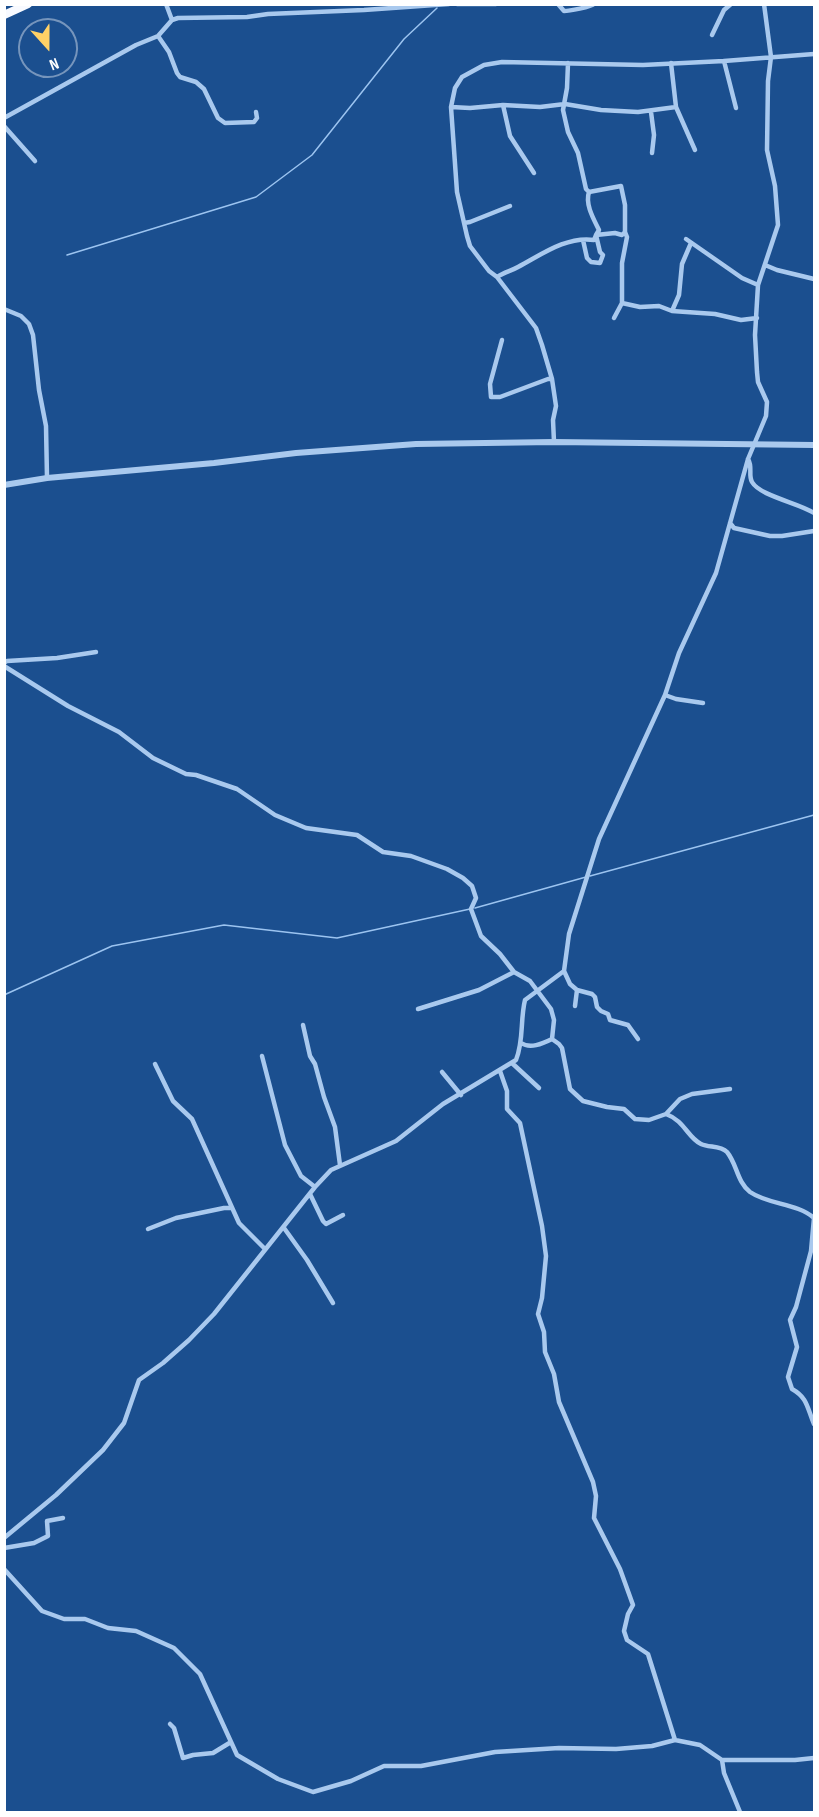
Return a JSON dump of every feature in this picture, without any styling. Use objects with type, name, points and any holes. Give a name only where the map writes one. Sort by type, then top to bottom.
[{"type":"highway","points":[[4,15],[28,4]]},
{"type":"street","points":[[166,4],[172,20]]},
{"type":"street","points":[[4,118],[136,45],[158,36],[172,20],[178,18],[247,17],[449,4]]},
{"type":"street","points":[[457,4],[496,4]]},
{"type":"street","points":[[558,4],[564,11],[589,8],[594,4]]},
{"type":"street","points":[[712,35],[724,10],[731,4]]},
{"type":"street","points":[[638,1039],[628,1025],[610,1020],[608,1014],[597,1007],[592,994],[577,990],[570,984],[564,971],[569,934],[599,839],[665,695],[679,653],[716,573],[748,459],[766,416],[767,402],[758,382],[757,372],[758,285],[778,225],[775,186],[767,150],[768,81],[771,57],[764,4]]},
{"type":"street","points":[[158,36],[169,52],[177,73],[180,77],[196,82],[204,89],[218,118],[225,123],[254,122],[257,118],[256,112]]},
{"type":"street","points":[[554,442],[553,420],[556,406],[552,379],[536,328],[470,246],[464,223],[457,192],[451,107],[455,88],[462,77],[484,65],[502,62],[671,63],[814,54]]},
{"type":"street","points":[[724,61],[736,108]]},
{"type":"street","points":[[568,63],[563,110],[565,122],[578,153],[586,189],[589,192]]},
{"type":"street","points":[[671,63],[676,107],[695,150]]},
{"type":"street","points":[[451,107],[503,105],[540,107],[565,104],[610,111],[651,112],[676,107]]},
{"type":"street","points":[[503,105],[510,136],[534,172]]},
{"type":"street","points":[[651,112],[654,135],[652,153]]},
{"type":"street","points":[[4,126],[35,161]]},
{"type":"street","points":[[589,192],[621,186],[625,205],[627,237],[622,263],[622,303],[614,318]]},
{"type":"street","points":[[497,277],[573,241],[594,240],[598,230],[587,197],[589,192]]},
{"type":"street","points":[[464,223],[510,206]]},
{"type":"street","points":[[596,235],[615,233],[622,235],[625,232]]},
{"type":"street","points":[[583,240],[587,258],[591,262],[600,263],[603,255],[600,252],[596,235]]},
{"type":"street","points":[[686,238],[742,278],[758,285]]},
{"type":"street","points":[[672,311],[679,295],[682,264],[691,243]]},
{"type":"street","points":[[765,264],[777,270],[814,279]]},
{"type":"street","points":[[622,303],[640,307],[659,306],[672,311],[715,314],[741,320],[757,318]]},
{"type":"street","points":[[4,309],[21,316],[29,324],[33,335],[45,426],[47,478]]},
{"type":"street","points":[[502,340],[490,384],[491,397],[500,397],[552,379]]},
{"type":"street","points":[[4,485],[47,478],[369,447],[469,442],[814,446]]},
{"type":"street","points":[[748,459],[751,464],[753,484],[771,496],[802,506],[814,513]]},
{"type":"street","points":[[730,523],[734,528],[770,536],[814,531]]},
{"type":"street","points":[[96,652],[57,658],[7,661],[4,665],[68,706],[118,732],[153,758],[186,774],[237,789],[276,815],[306,828],[357,835],[383,852],[411,856],[447,869],[463,878],[472,886],[476,898],[471,909],[481,936],[500,954],[514,972],[530,981],[551,1009],[555,1020],[552,1039]]},
{"type":"street","points":[[665,695],[703,703]]},
{"type":"street","points":[[4,1538],[56,1495],[103,1450],[124,1424],[139,1380],[163,1364],[214,1314],[331,1170],[396,1141],[443,1104],[513,1064],[520,1050],[520,1026],[525,1000],[564,971]]},
{"type":"street","points":[[418,1009],[478,990],[514,972]]},
{"type":"street","points":[[575,1006],[577,990]]},
{"type":"street","points":[[303,1024],[310,1056],[318,1073],[335,1127],[340,1165]]},
{"type":"street","points":[[520,1043],[526,1046],[542,1044],[552,1039]]},
{"type":"street","points":[[552,1039],[562,1048],[570,1089],[583,1101],[624,1109],[635,1119],[649,1120],[666,1114],[680,1099],[692,1094],[730,1089]]},
{"type":"street","points":[[262,1056],[285,1145],[301,1176],[315,1187]]},
{"type":"street","points":[[155,1064],[173,1101],[192,1119],[239,1223],[265,1249]]},
{"type":"street","points":[[513,1064],[539,1088]]},
{"type":"street","points":[[500,1071],[507,1091],[507,1109],[520,1123],[542,1226],[546,1256],[538,1314],[544,1332],[545,1352],[554,1374],[559,1402],[593,1482],[596,1496],[594,1518],[620,1569],[631,1597],[633,1605],[624,1631],[627,1640],[648,1654],[675,1740]]},
{"type":"street","points":[[442,1072],[461,1095]]},
{"type":"street","points":[[666,1114],[683,1124],[694,1139],[701,1144],[721,1148],[727,1152],[743,1185],[751,1192],[805,1212],[814,1218],[811,1251],[796,1307],[790,1320],[797,1347],[788,1377],[792,1389],[802,1394],[806,1401],[814,1424]]},
{"type":"street","points":[[310,1194],[323,1221],[327,1224],[343,1215]]},
{"type":"street","points":[[148,1228],[176,1218],[231,1208]]},
{"type":"street","points":[[284,1228],[333,1303]]},
{"type":"street","points":[[4,1548],[42,1541],[48,1536],[47,1521],[63,1518]]},
{"type":"street","points":[[4,1569],[42,1611],[64,1619],[85,1619],[108,1628],[136,1631],[174,1648],[200,1674],[237,1755],[278,1779],[313,1791],[351,1781],[384,1766],[421,1766],[495,1752],[559,1748],[616,1749],[652,1746],[675,1740],[700,1745],[723,1760],[814,1758]]},
{"type":"street","points":[[170,1724],[174,1728],[183,1758],[213,1754],[231,1742]]},
{"type":"street","points":[[723,1760],[724,1773],[740,1812]]},
{"type":"waterway","points":[[67,255],[256,197],[312,155],[404,39],[437,8]]},
{"type":"waterway","points":[[590,876],[814,815]]},
{"type":"waterway","points":[[475,908],[586,877]]},
{"type":"waterway","points":[[4,995],[112,946],[224,925],[337,938],[470,909]]}]
